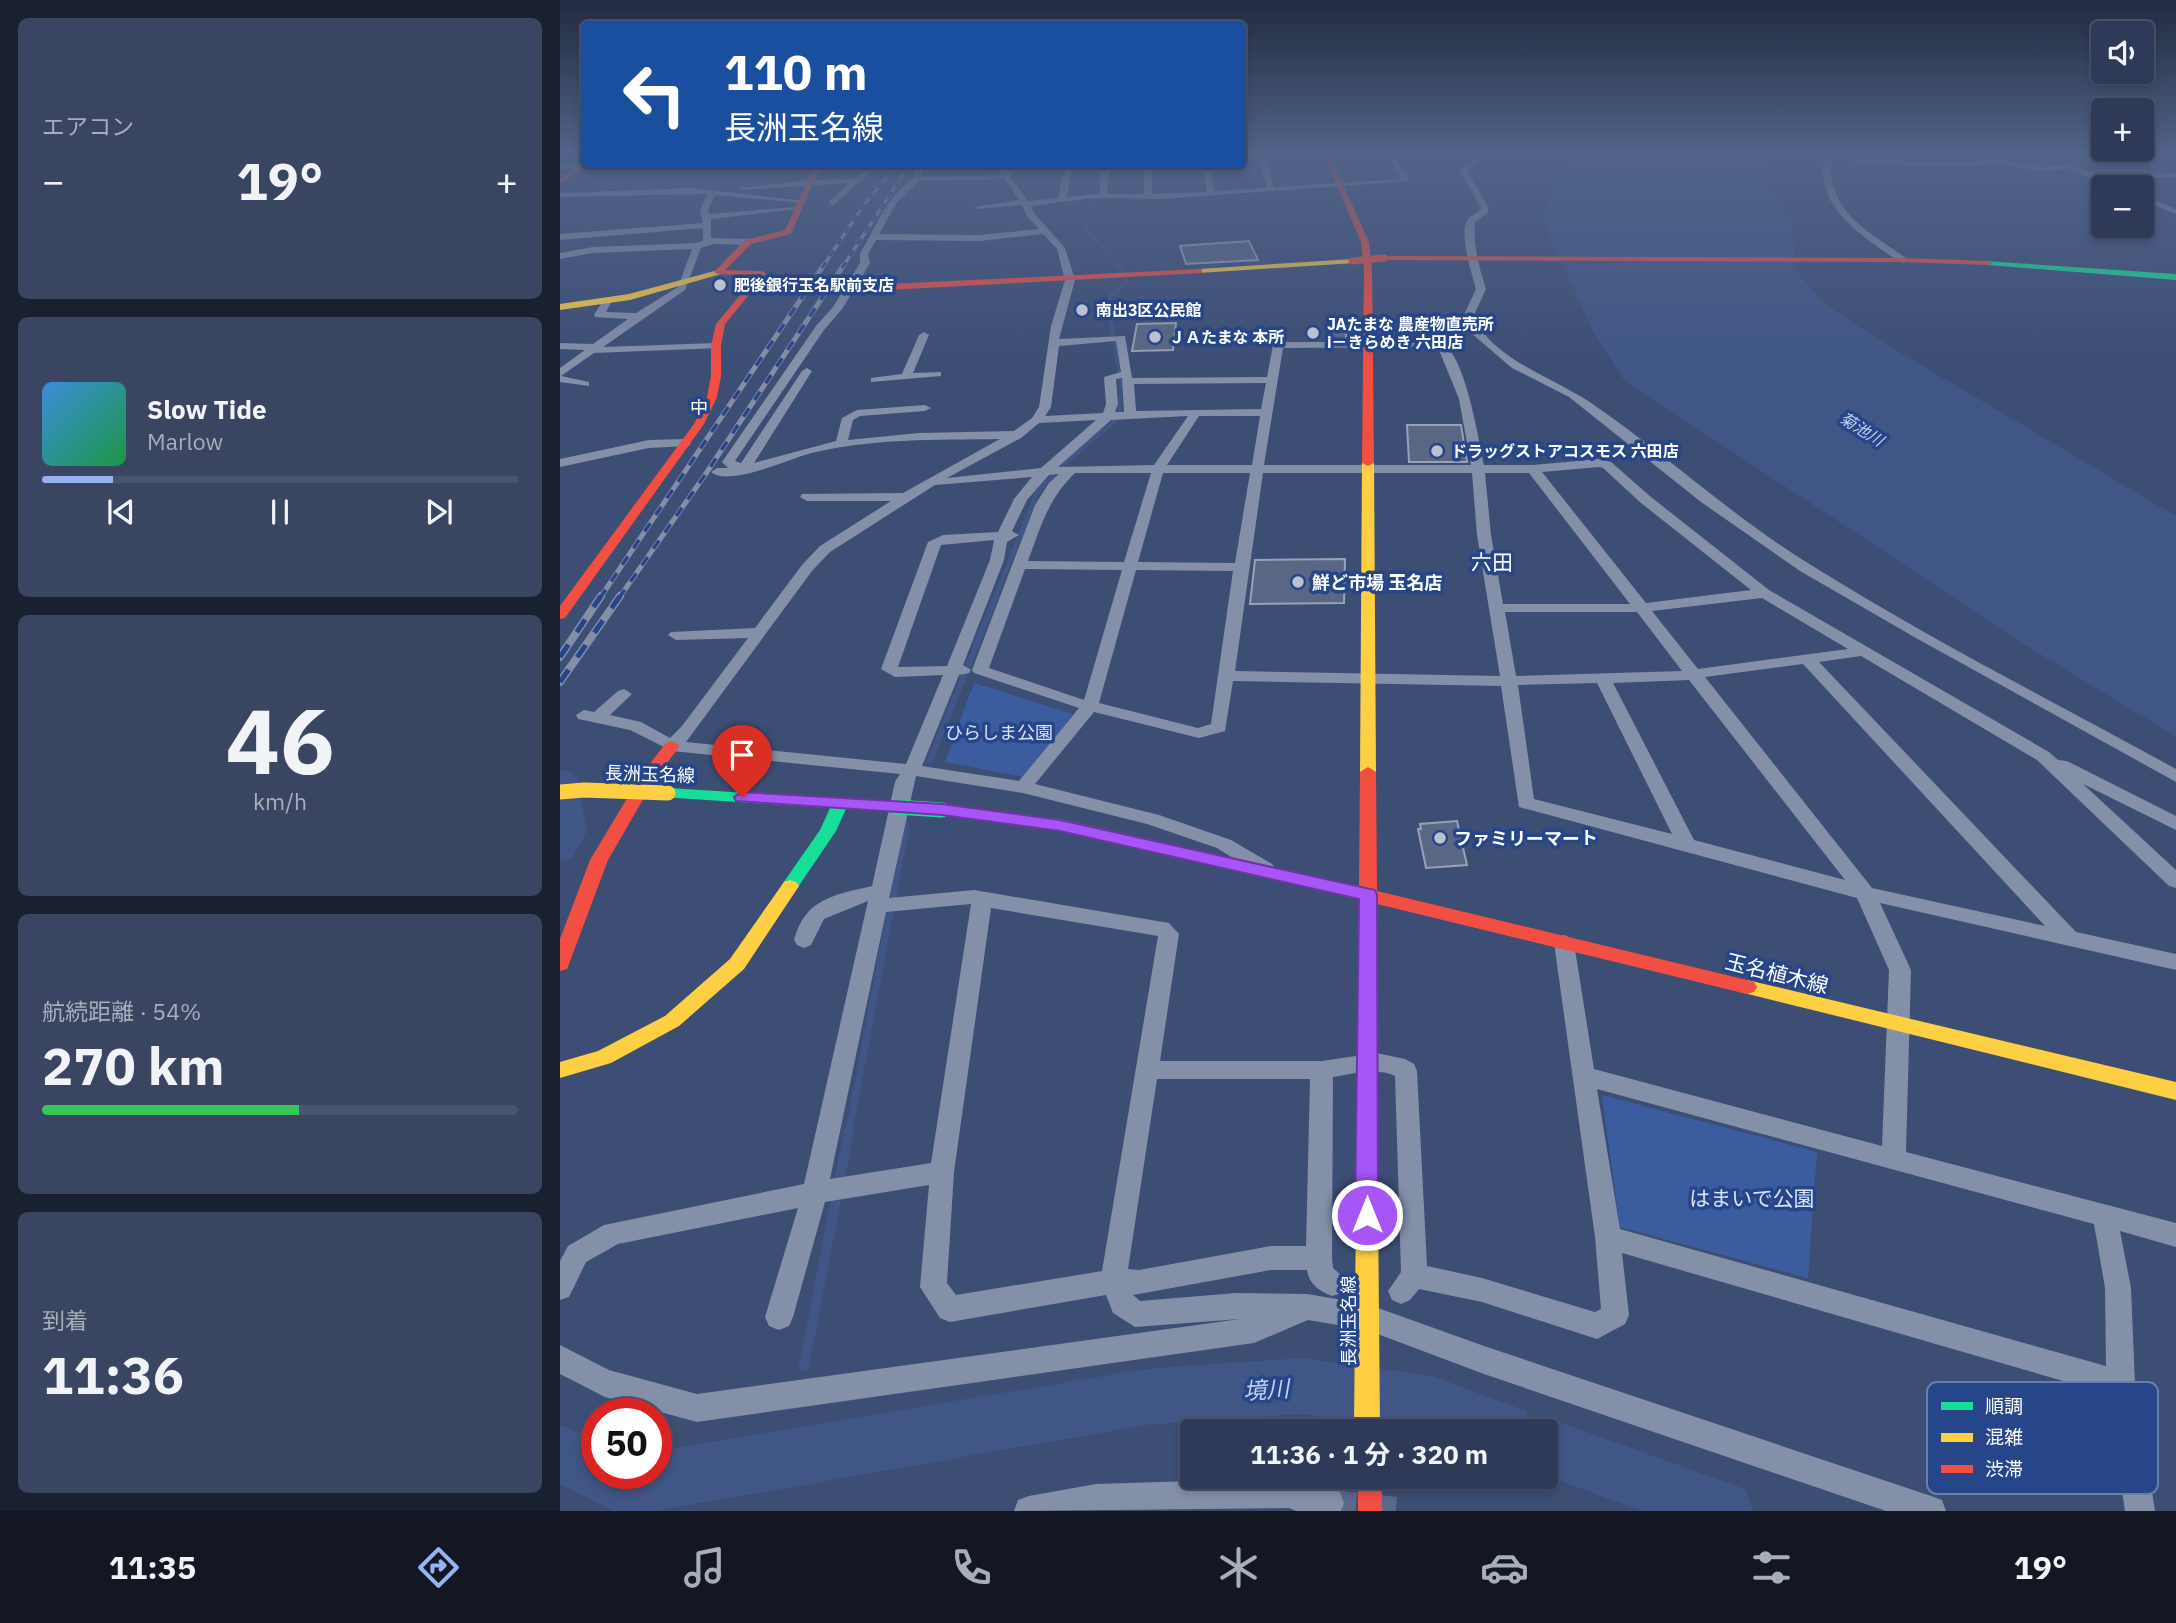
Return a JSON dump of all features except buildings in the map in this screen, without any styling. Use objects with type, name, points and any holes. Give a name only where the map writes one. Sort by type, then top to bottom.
[{"type":"street","points":[[560,237],[628,233],[690,224]]},
{"type":"street","points":[[707,224],[707,241],[710,242]]},
{"type":"street","points":[[560,256],[600,250],[748,242],[788,232],[791,224]]},
{"type":"street","points":[[743,471],[729,462],[866,263],[864,254],[881,224]]},
{"type":"street","points":[[560,964],[599,860],[649,775],[688,730],[807,568],[825,549],[906,497],[1017,435],[1036,420],[1045,407],[1053,342],[1070,279],[1061,248],[1038,224]]},
{"type":"street","points":[[1357,224],[1365,242],[1369,304],[1366,344],[1368,895]]},
{"type":"street","points":[[1472,224],[1477,257],[1472,266],[1481,289],[1469,315],[1474,330],[1516,366],[1573,395],[1601,414],[1706,499],[1805,568],[2176,776]]},
{"type":"street","points":[[1856,224],[1897,260]]},
{"type":"street","points":[[873,237],[980,238],[1044,231]]},
{"type":"street","points":[[623,242],[628,233]]},
{"type":"street","points":[[718,272],[748,242]]},
{"type":"street","points":[[560,373],[638,316],[682,288],[697,246]]},
{"type":"street","points":[[643,251],[662,248]]},
{"type":"street","points":[[849,289],[1127,276],[1384,258],[1477,257],[1897,260],[2027,265],[2176,278]]},
{"type":"street","points":[[560,307],[607,301],[718,272],[762,274],[721,324],[716,346],[716,376],[712,397],[699,424],[560,615]]},
{"type":"street","points":[[607,301],[599,315],[638,316]]},
{"type":"street","points":[[974,344],[979,329]]},
{"type":"street","points":[[906,377],[924,335]]},
{"type":"street","points":[[779,1317],[820,1192],[886,901],[892,824],[904,782],[1020,565],[1018,535],[1021,499],[1059,470],[1118,417],[1122,376],[1121,338],[1053,342]]},
{"type":"street","points":[[1018,535],[943,539],[935,542],[916,587],[889,668],[895,672],[966,670],[1090,706],[1199,733],[1219,727],[1241,567],[1278,345],[1438,344],[1444,348],[1465,399],[1478,469],[1484,535],[1507,681],[1518,735],[1525,803],[1865,893],[2176,962]]},
{"type":"street","points":[[560,346],[594,349],[716,346]]},
{"type":"street","points":[[743,471],[807,372]]},
{"type":"street","points":[[875,380],[937,374]]},
{"type":"street","points":[[1118,417],[1112,404],[1110,377],[1272,380]]},
{"type":"street","points":[[883,390],[892,378]]},
{"type":"street","points":[[560,379],[586,384]]},
{"type":"street","points":[[841,444],[848,418],[852,415],[925,408]]},
{"type":"street","points":[[1036,420],[1195,413],[1266,413]]},
{"type":"street","points":[[1023,787],[1090,706],[1158,469],[1195,413]]},
{"type":"street","points":[[717,472],[743,471],[841,444],[919,437],[1017,435]]},
{"type":"street","points":[[560,463],[649,444],[685,443]]},
{"type":"street","points":[[932,481],[1059,470],[1533,469],[1599,463],[1607,465],[1646,500],[1764,593],[2043,756],[2176,824]]},
{"type":"street","points":[[1533,469],[1865,893],[1900,970],[1894,1160]]},
{"type":"street","points":[[966,670],[1018,535],[1054,486],[1059,470]]},
{"type":"street","points":[[807,497],[906,497]]},
{"type":"street","points":[[1020,565],[1241,567]]},
{"type":"street","points":[[1497,608],[1643,608],[1764,593]]},
{"type":"street","points":[[676,635],[758,633]]},
{"type":"street","points":[[1226,677],[1507,681],[1680,676],[1865,651]]},
{"type":"street","points":[[1807,659],[2068,937]]},
{"type":"street","points":[[1602,677],[1687,844]]},
{"type":"street","points":[[624,694],[591,716],[635,726],[672,746],[911,770],[1023,787],[1152,819],[1224,844],[1274,875]]},
{"type":"street","points":[[2043,756],[2176,881]]},
{"type":"street","name":"長洲玉名線","points":[[560,792],[594,790],[841,803],[942,810],[1060,825],[1368,895],[1367,1419]]},
{"type":"street","points":[[560,1070],[604,1057],[672,1021],[737,964],[828,831],[841,803]]},
{"type":"street","points":[[804,940],[812,917],[863,894],[886,901],[974,897],[1162,928],[1169,933],[1113,1281],[1123,1304],[1135,1314],[1236,1307],[1307,1307],[1484,1360],[1931,1511]]},
{"type":"street","name":"玉名植木線","points":[[1368,895],[2176,1091]]},
{"type":"street","points":[[982,900],[942,1172],[933,1287],[950,1309],[1113,1281],[1139,1282],[1271,1258],[1320,1258]]},
{"type":"street","points":[[1146,1070],[1322,1070],[1367,1062],[1395,1063],[1406,1071],[1408,1283],[1482,1290],[1597,1326],[1615,1315],[1608,1237],[1564,943]]},
{"type":"street","points":[[1322,1070],[1320,1274],[1332,1284]]},
{"type":"street","points":[[1584,1076],[2176,1235]]},
{"type":"street","points":[[560,1288],[577,1254],[613,1233],[852,1186],[942,1172]]},
{"type":"street","points":[[2105,1217],[2118,1288],[2121,1382]]},
{"type":"street","points":[[1608,1237],[2114,1382]]},
{"type":"street","points":[[560,1359],[605,1383],[697,1408],[1254,1330],[1307,1307]]},
{"type":"street","points":[[1370,1489],[1370,1511]]},
{"type":"street","points":[[1029,1511],[1290,1493],[1315,1505]]},
{"type":"green space","name":"ひらしま公園","points":[[974,683],[1073,714],[1023,777],[945,762]]},
{"type":"green space","name":"はまいで公園","points":[[1602,1095],[1817,1152],[1808,1278],[1620,1227]]},
{"type":"water","name":"菊池川","points":[[1544,224],[1792,224],[1795,270],[1824,303],[1879,340],[2176,516],[2176,737],[2024,644],[1624,380],[1596,337]]},
{"type":"waterway","points":[[1089,224],[1085,228],[1120,268]]},
{"type":"waterway","points":[[1119,413],[1121,384],[1108,302],[1110,296],[1127,282],[1120,268]]},
{"type":"waterway","points":[[995,598],[1037,493],[1069,459],[1114,422],[1119,413]]},
{"type":"waterway","points":[[930,760],[996,596]]},
{"type":"waterway","name":"境川","points":[[560,781],[568,831],[560,848]]},
{"type":"waterway","points":[[905,833],[906,824]]},
{"type":"waterway","points":[[849,1132],[905,831]]},
{"type":"waterway","points":[[839,1183],[849,1130]]},
{"type":"waterway","points":[[804,1366],[837,1194]]},
{"type":"waterway","name":"境川","points":[[672,1478],[1145,1397],[1302,1386],[1432,1405],[1470,1419]]},
{"type":"waterway","name":"境川","points":[[1558,1451],[1723,1511]]},
{"type":"waterway","name":"境川","points":[[560,1454],[581,1463]]},
{"type":"tunnel","points":[[1329,1503],[1401,1511]]},
{"type":"railway","points":[[822,268],[851,224]]},
{"type":"railway","points":[[842,268],[871,224]]},
{"type":"railway","points":[[600,598],[823,266]]},
{"type":"railway","points":[[619,598],[707,472],[843,266]]},
{"type":"railway","points":[[560,657],[601,596]]},
{"type":"railway","points":[[560,682],[620,596]]},
{"type":"traffic: fast","points":[[1988,263],[2176,277]]},
{"type":"traffic: fast","points":[[668,793],[896,807]]},
{"type":"traffic: fast","points":[[790,886],[828,831],[841,803]]},
{"type":"traffic: fast","points":[[896,807],[942,810]]},
{"type":"traffic: fast","points":[[942,810],[1060,825],[1359,893]]},
{"type":"traffic: slow","points":[[1199,271],[1352,261]]},
{"type":"traffic: slow","points":[[560,307],[630,297],[718,272]]},
{"type":"traffic: slow","points":[[1368,463],[1368,772]]},
{"type":"traffic: slow","points":[[560,792],[584,790],[668,793]]},
{"type":"traffic: slow","points":[[560,1070],[604,1057],[672,1021],[737,964],[790,886]]},
{"type":"traffic: slow","points":[[1747,987],[2176,1091]]},
{"type":"traffic: slow","points":[[1367,1087],[1367,1419]]},
{"type":"traffic: jam","points":[[560,615],[699,424],[712,397],[716,376],[716,346],[721,324],[762,274],[718,272],[748,242],[788,232],[792,224]]},
{"type":"traffic: jam","points":[[1357,224],[1365,242],[1368,269],[1368,463]]},
{"type":"traffic: jam","points":[[1384,258],[1903,260],[1988,263]]},
{"type":"traffic: jam","points":[[1352,261],[1384,258]]},
{"type":"traffic: jam","points":[[849,289],[1199,271]]},
{"type":"traffic: jam","points":[[560,964],[599,860],[649,775],[672,746]]},
{"type":"traffic: jam","points":[[1367,1087],[1368,772]]},
{"type":"traffic: jam","points":[[1359,893],[1747,987]]},
{"type":"traffic: jam","points":[[1370,1490],[1370,1511]]},
{"type":"place","name":"肥後銀行玉名駅前支店","points":[[720,285]]},
{"type":"place","name":"南出3区公民館","points":[[1082,310]]},
{"type":"place","name":"JAたまな 農産物直売所 i－きらめき 六田店","points":[[1313,333]]},
{"type":"place","name":"ＪＡたまな 本所","points":[[1155,337]]},
{"type":"place","name":"ドラッグストアコスモス 六田店","points":[[1437,451]]},
{"type":"place","name":"鮮ど市場 玉名店","points":[[1298,582]]},
{"type":"place","name":"ファミリーマート","points":[[1440,838]]},
{"type":"district","name":"中","points":[[699,407]]},
{"type":"district","name":"六田","points":[[1492,562]]},
{"type":"route","points":[[742,797],[942,810],[1060,825],[1368,895],[1367,1215]]}]
